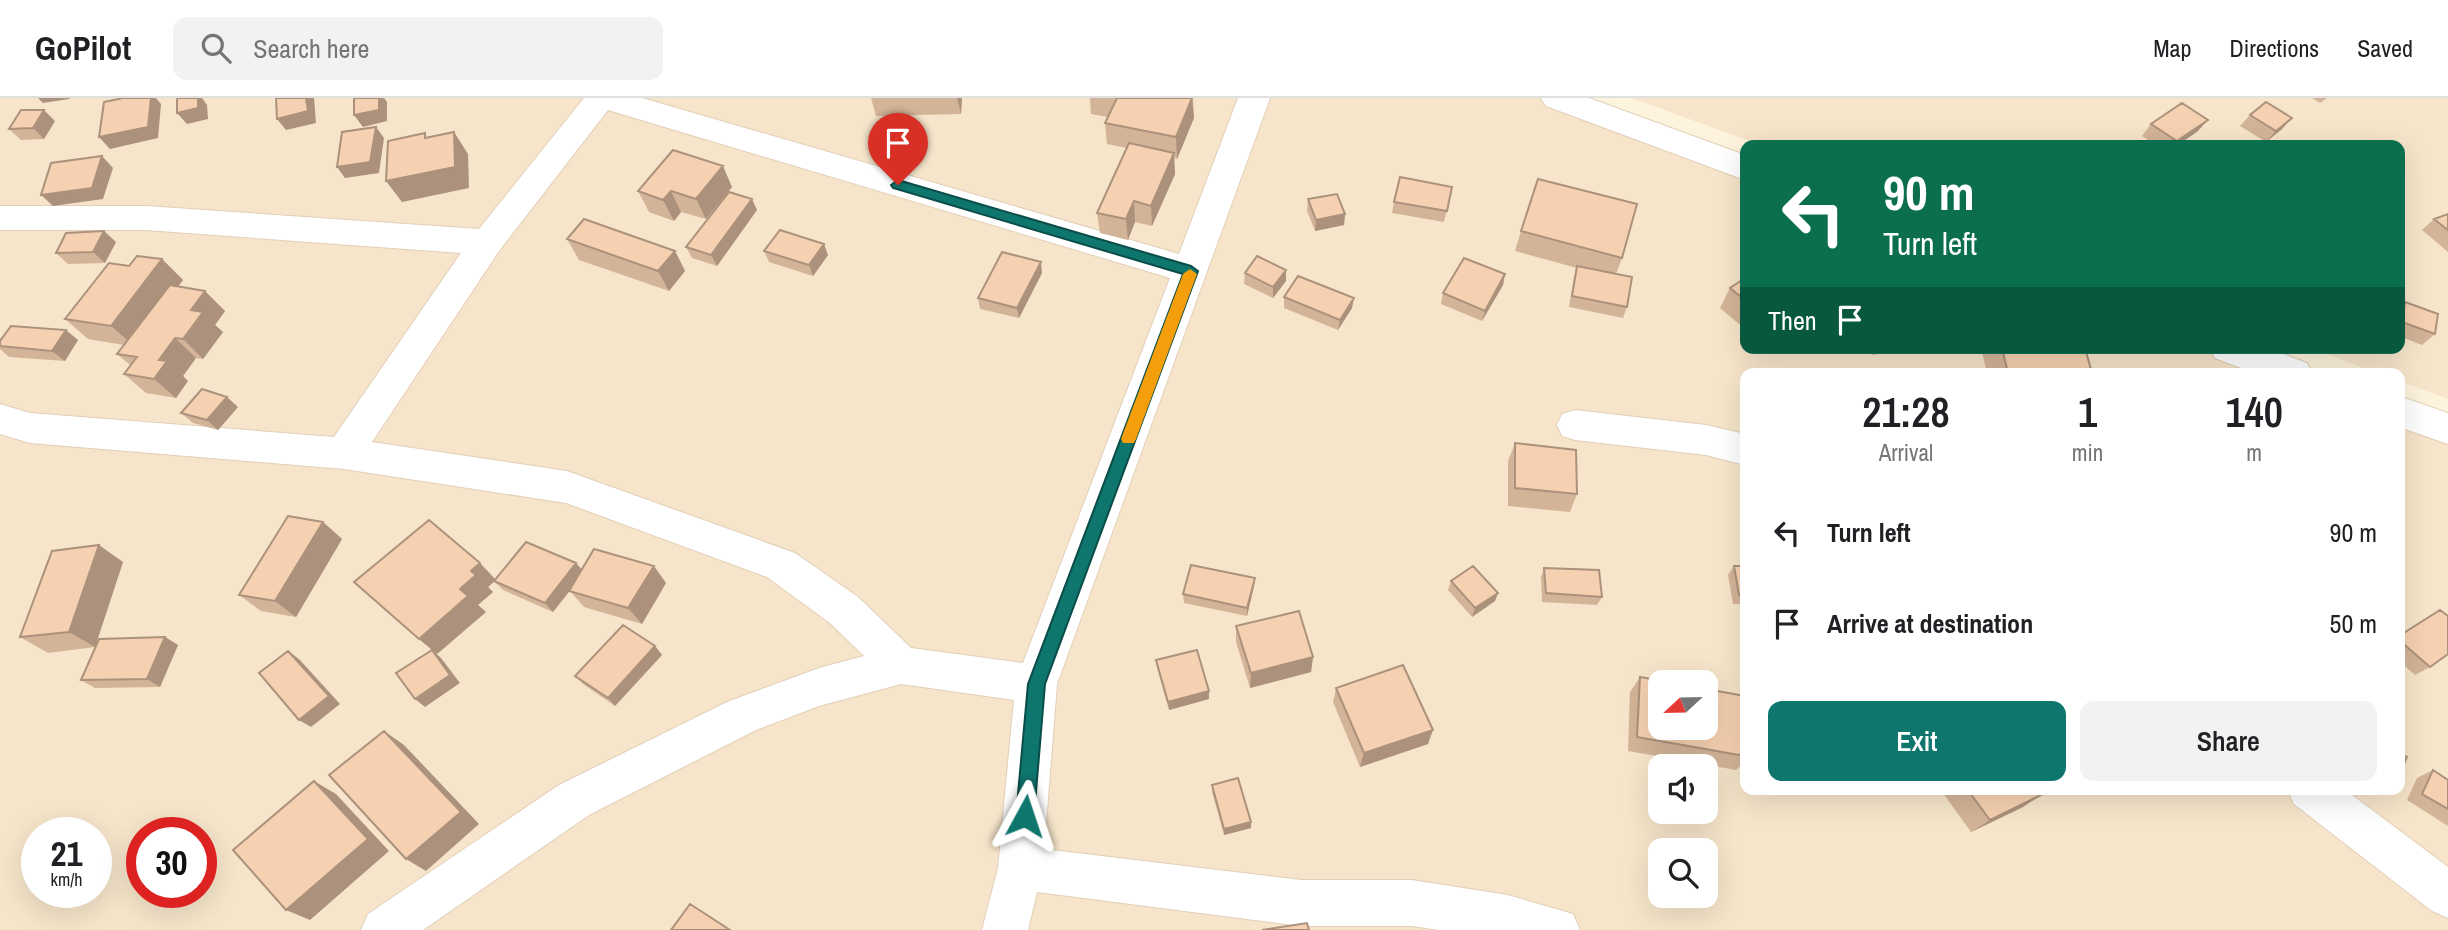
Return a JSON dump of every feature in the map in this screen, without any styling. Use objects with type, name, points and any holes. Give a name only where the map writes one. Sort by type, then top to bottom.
[{"type":"street","points":[[344,453],[487,242],[603,98],[1191,271]]},
{"type":"street","points":[[1005,930],[1020,868],[1036,684],[1254,98]]},
{"type":"street","points":[[1557,98],[1740,166]]},
{"type":"street","points":[[0,218],[146,218],[487,242]]},
{"type":"street","points":[[2244,354],[2281,368]]},
{"type":"street","points":[[2405,413],[2448,429]]},
{"type":"street","points":[[0,419],[30,428],[344,453],[567,487],[781,565],[844,610],[901,665]]},
{"type":"street","points":[[1575,425],[1706,440],[1740,449]]},
{"type":"street","points":[[384,930],[574,800],[742,716],[819,687],[901,665],[1036,684]]},
{"type":"street","points":[[2317,795],[2448,895]]},
{"type":"street","points":[[1020,868],[1301,903],[1412,903],[1508,918],[1557,930]]},
{"type":"shaded area","points":[[0,98],[1557,98],[1740,166],[1740,354],[2244,354],[2281,368],[1740,368],[1740,795],[2405,795],[2405,413],[2448,429],[2448,930],[0,930]]},
{"type":"shaded area","points":[[1632,98],[2448,98],[2448,399],[2405,383],[2405,368],[2364,368],[2326,354],[2405,354],[2405,140],[1746,140]]},
{"type":"building","points":[[123,98],[151,98],[148,127],[99,137],[104,102]]},
{"type":"building","points":[[179,98],[198,98],[198,108],[177,113]]},
{"type":"building","points":[[276,98],[306,98],[308,111],[277,119]]},
{"type":"building","points":[[354,98],[379,98],[379,110],[354,115]]},
{"type":"building","points":[[1117,98],[1192,98],[1176,137],[1105,123]]},
{"type":"building","points":[[2266,102],[2292,118],[2276,131],[2250,115]]},
{"type":"building","points":[[2182,103],[2208,120],[2178,140],[2151,124]]},
{"type":"building","points":[[21,110],[44,110],[33,128],[9,129]]},
{"type":"building","points":[[376,127],[370,162],[337,167],[342,132]]},
{"type":"building","points":[[454,132],[455,167],[386,181],[388,141],[425,133],[425,138]]},
{"type":"building","points":[[1129,143],[1174,153],[1151,206],[1134,201],[1126,219],[1097,213]]},
{"type":"building","points":[[673,150],[723,166],[696,199],[671,191],[663,200],[638,191]]},
{"type":"building","points":[[102,156],[92,188],[41,195],[51,163]]},
{"type":"building","points":[[1400,177],[1452,187],[1447,211],[1394,202]]},
{"type":"building","points":[[1538,179],[1637,204],[1622,258],[1521,231]]},
{"type":"building","points":[[729,192],[752,199],[711,255],[686,247]]},
{"type":"building","points":[[1337,194],[1345,214],[1316,220],[1308,199]]},
{"type":"building","points":[[2448,214],[2448,230],[2434,219]]},
{"type":"building","points":[[584,219],[675,251],[658,271],[567,239]]},
{"type":"building","points":[[780,230],[824,244],[809,265],[764,251]]},
{"type":"building","points":[[104,231],[93,252],[56,253],[66,233]]},
{"type":"building","points":[[1002,252],[1041,262],[1017,308],[978,298]]},
{"type":"building","points":[[137,256],[162,259],[111,326],[65,319],[109,263],[129,266]]},
{"type":"building","points":[[1257,256],[1286,270],[1273,287],[1245,273]]},
{"type":"building","points":[[1464,258],[1505,274],[1485,311],[1443,293]]},
{"type":"building","points":[[1577,266],[1632,277],[1627,307],[1572,296]]},
{"type":"building","points":[[1298,276],[1354,298],[1340,320],[1284,297]]},
{"type":"building","points":[[1740,281],[1740,296],[1730,288]]},
{"type":"building","points":[[170,285],[205,291],[191,310],[203,312],[183,339],[175,338],[159,360],[167,361],[154,379],[124,374],[137,357],[117,354]]},
{"type":"building","points":[[2405,302],[2438,314],[2435,334],[2405,323]]},
{"type":"building","points":[[11,326],[66,330],[52,351],[0,346],[0,341]]},
{"type":"building","points":[[2003,354],[2087,354],[2091,368],[2007,368]]},
{"type":"building","points":[[202,389],[227,397],[207,420],[181,413]]},
{"type":"building","points":[[1515,443],[1576,450],[1577,494],[1515,488]]},
{"type":"building","points":[[288,516],[323,522],[275,601],[239,595]]},
{"type":"building","points":[[429,520],[480,563],[471,571],[476,575],[460,589],[468,596],[419,639],[354,582]]},
{"type":"building","points":[[526,542],[576,563],[545,603],[494,581]]},
{"type":"building","points":[[99,545],[69,632],[20,637],[52,551]]},
{"type":"building","points":[[594,549],[654,566],[628,608],[569,591]]},
{"type":"building","points":[[1191,565],[1255,578],[1247,608],[1183,594]]},
{"type":"building","points":[[1473,566],[1498,593],[1475,608],[1451,581]]},
{"type":"building","points":[[1734,566],[1740,566],[1739,595]]},
{"type":"building","points":[[1544,568],[1599,570],[1602,597],[1546,593]]},
{"type":"building","points":[[2440,610],[2448,616],[2448,654],[2430,667],[2405,645],[2405,632]]},
{"type":"building","points":[[1299,611],[1313,657],[1251,673],[1236,626]]},
{"type":"building","points":[[623,625],[655,646],[608,698],[575,676]]},
{"type":"building","points":[[165,637],[147,679],[81,680],[99,639]]},
{"type":"building","points":[[432,650],[450,675],[415,699],[396,673]]},
{"type":"building","points":[[1197,650],[1209,691],[1168,702],[1156,660]]},
{"type":"building","points":[[288,651],[329,696],[299,720],[259,673]]},
{"type":"building","points":[[1403,665],[1433,730],[1364,753],[1336,688]]},
{"type":"building","points":[[1640,677],[1648,678],[1648,739],[1637,737]]},
{"type":"building","points":[[1718,691],[1740,695],[1740,755],[1654,740],[1718,740]]},
{"type":"building","points":[[384,731],[461,812],[406,859],[329,775]]},
{"type":"building","points":[[2433,770],[2448,780],[2448,809],[2422,794]]},
{"type":"building","points":[[1238,778],[1251,822],[1224,829],[1212,785]]},
{"type":"building","points":[[314,781],[368,839],[286,910],[233,850]]},
{"type":"building","points":[[1971,795],[2041,795],[1990,820]]},
{"type":"building","points":[[690,904],[730,930],[671,930]]},
{"type":"building","points":[[1307,923],[1309,930],[1262,930]]},
{"type":"slow traffic","points":[[1128,439],[1190,274]]},
{"type":"route","points":[[898,185],[1191,271],[1036,684],[1025,816]]}]
